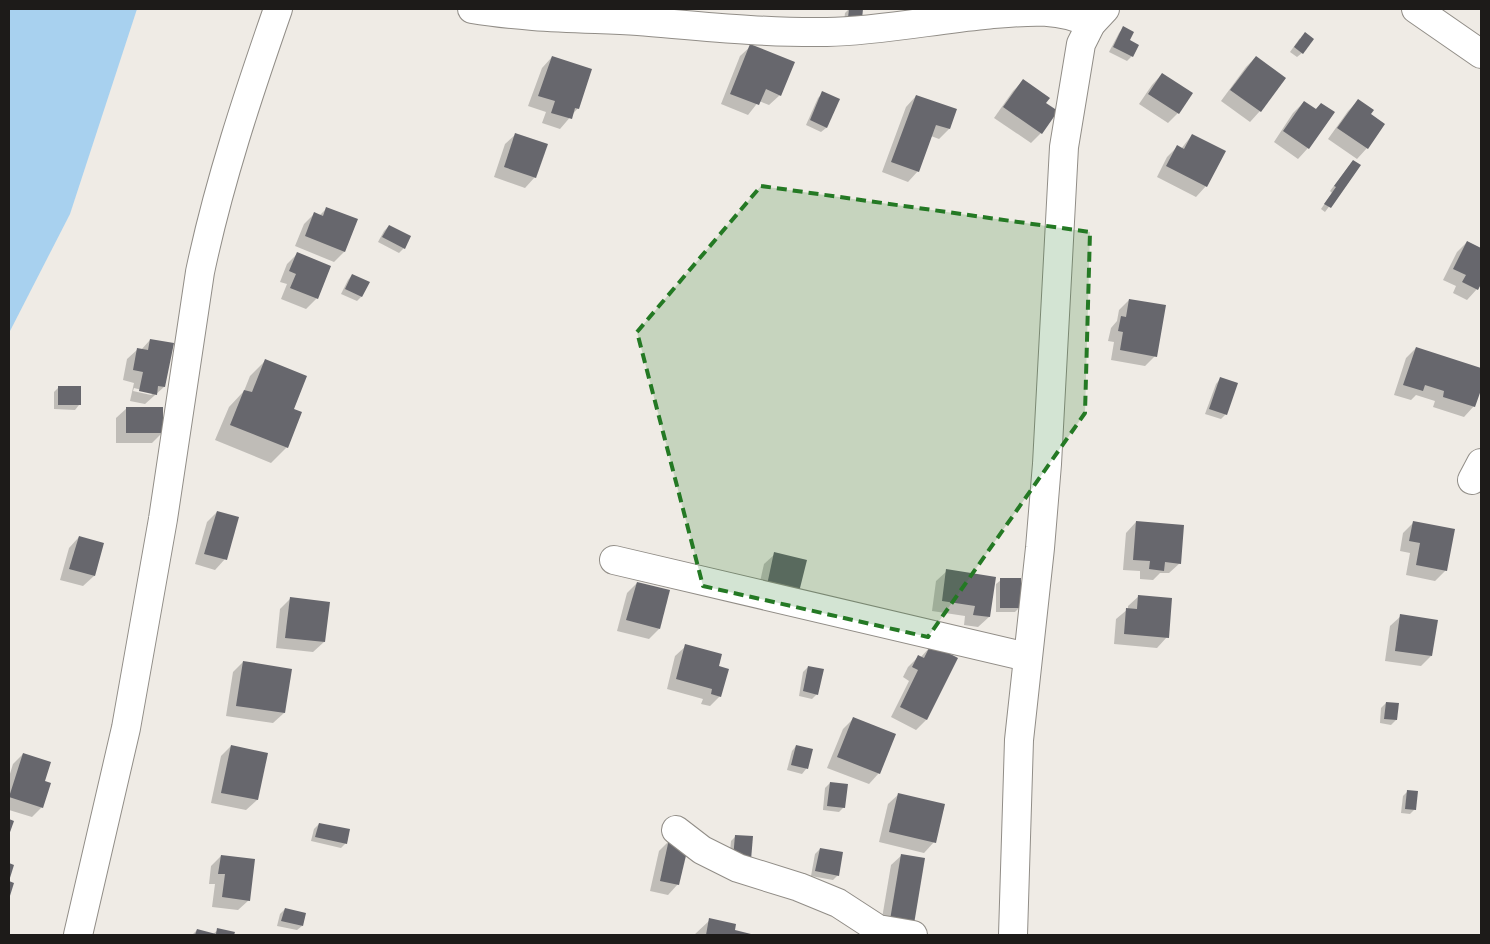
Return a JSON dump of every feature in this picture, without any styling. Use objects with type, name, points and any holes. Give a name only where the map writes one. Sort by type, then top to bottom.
[{"type":"street","points":[[78,935],[126,728],[163,519],[200,272],[207,239],[249,94],[278,9]]},
{"type":"street","points":[[472,9],[520,14],[801,32],[848,32],[956,18],[1022,12],[1058,12],[1079,18],[1098,16]]},
{"type":"street","points":[[1416,9],[1481,54]]},
{"type":"street","points":[[1013,935],[1019,740],[1040,548],[1046,473],[1064,147],[1078,57],[1082,44],[1098,16]]},
{"type":"street","points":[[614,560],[1027,657]]},
{"type":"street","points":[[676,830],[702,850],[738,868],[838,902],[878,929],[912,935]]},
{"type":"highlighted area","points":[[761,186],[1090,232],[1085,413],[928,637],[703,586],[637,332]]},
{"type":"water","points":[[9,9],[137,9],[70,214],[9,333]]},
{"type":"building","points":[[849,9],[863,9],[862,19],[848,18]]},
{"type":"building","points":[[1123,26],[1134,32],[1130,40],[1139,45],[1133,57],[1113,47]]},
{"type":"building","points":[[1305,32],[1314,39],[1303,54],[1294,47]]},
{"type":"building","points":[[750,44],[795,62],[781,96],[766,89],[759,105],[730,94]]},
{"type":"building","points":[[552,56],[592,69],[579,109],[575,108],[572,119],[551,113],[555,101],[538,96]]},
{"type":"building","points":[[1256,56],[1286,78],[1261,112],[1230,90]]},
{"type":"building","points":[[1162,73],[1193,93],[1179,114],[1148,94]]},
{"type":"building","points":[[1023,79],[1050,98],[1046,103],[1058,111],[1042,134],[1003,107]]},
{"type":"building","points":[[822,91],[840,99],[827,128],[810,120]]},
{"type":"building","points":[[916,95],[957,109],[950,129],[936,125],[919,172],[891,162]]},
{"type":"building","points":[[1358,99],[1374,110],[1371,114],[1385,124],[1368,149],[1337,128]]},
{"type":"building","points":[[1304,101],[1316,109],[1321,103],[1335,112],[1309,149],[1283,131]]},
{"type":"building","points":[[515,133],[548,144],[536,178],[504,167]]},
{"type":"building","points":[[1192,134],[1226,151],[1207,187],[1166,166],[1177,145],[1184,149]]},
{"type":"building","points":[[1353,160],[1361,165],[1331,208],[1324,204],[1336,187],[1334,186]]},
{"type":"building","points":[[326,207],[358,219],[345,252],[305,236],[314,212],[323,216]]},
{"type":"building","points":[[389,225],[411,236],[405,249],[382,237]]},
{"type":"building","points":[[1467,241],[1481,248],[1481,284],[1478,290],[1462,282],[1466,275],[1453,269]]},
{"type":"building","points":[[297,252],[331,266],[318,299],[290,288],[296,274],[289,271]]},
{"type":"building","points":[[352,274],[370,282],[362,297],[345,289]]},
{"type":"building","points":[[1129,299],[1166,305],[1157,357],[1120,350],[1123,332],[1118,331],[1121,316],[1126,317]]},
{"type":"building","points":[[150,339],[174,343],[165,387],[158,386],[157,395],[139,391],[143,372],[133,370],[137,348],[148,350]]},
{"type":"building","points":[[1416,347],[1481,368],[1481,390],[1475,407],[1443,397],[1444,391],[1425,385],[1423,391],[1403,385]]},
{"type":"building","points":[[265,359],[307,376],[294,409],[302,412],[288,448],[230,425],[244,390],[252,392]]},
{"type":"building","points":[[1220,377],[1238,383],[1227,415],[1209,409]]},
{"type":"building","points":[[58,386],[81,386],[81,405],[58,405]]},
{"type":"building","points":[[126,407],[163,407],[163,433],[126,433]]},
{"type":"building","points":[[217,511],[239,517],[227,560],[204,554]]},
{"type":"building","points":[[1136,521],[1184,525],[1181,564],[1165,562],[1164,571],[1149,569],[1150,561],[1133,560]]},
{"type":"building","points":[[1413,521],[1455,529],[1447,571],[1416,565],[1420,543],[1409,541]]},
{"type":"building","points":[[79,536],[104,543],[95,576],[69,569]]},
{"type":"building","points":[[774,552],[807,560],[799,592],[767,585]]},
{"type":"building","points":[[946,569],[996,577],[990,617],[973,615],[975,606],[942,601]]},
{"type":"building","points":[[1000,578],[1021,578],[1021,608],[1000,608]]},
{"type":"building","points":[[637,582],[670,590],[660,629],[626,620]]},
{"type":"building","points":[[1138,595],[1172,598],[1169,638],[1124,634],[1126,608],[1137,609]]},
{"type":"building","points":[[290,597],[330,602],[325,642],[285,638]]},
{"type":"building","points":[[1400,614],[1438,620],[1432,656],[1395,651]]},
{"type":"building","points":[[685,644],[722,654],[719,666],[729,669],[721,697],[711,694],[712,689],[676,679]]},
{"type":"building","points":[[931,644],[958,658],[927,720],[900,707],[918,670],[912,667],[918,655],[924,658]]},
{"type":"building","points":[[243,661],[292,669],[285,713],[236,706]]},
{"type":"building","points":[[808,666],[824,669],[818,695],[803,691]]},
{"type":"building","points":[[1386,702],[1399,703],[1397,720],[1384,719]]},
{"type":"building","points":[[853,717],[896,734],[880,774],[837,757]]},
{"type":"building","points":[[231,745],[268,753],[258,800],[221,793]]},
{"type":"building","points":[[796,745],[813,749],[808,769],[791,765]]},
{"type":"building","points":[[23,753],[51,762],[45,781],[51,783],[43,808],[9,797]]},
{"type":"building","points":[[830,782],[848,784],[845,808],[827,806]]},
{"type":"building","points":[[1407,790],[1418,791],[1416,810],[1405,809]]},
{"type":"building","points":[[898,793],[945,804],[936,843],[889,832]]},
{"type":"building","points":[[9,819],[14,821],[9,835]]},
{"type":"building","points":[[319,823],[350,829],[347,844],[315,837]]},
{"type":"building","points":[[735,835],[753,836],[751,860],[733,859]]},
{"type":"building","points":[[669,839],[689,843],[679,885],[660,881]]},
{"type":"building","points":[[820,848],[843,852],[839,876],[815,871]]},
{"type":"building","points":[[901,854],[925,858],[914,924],[890,920]]},
{"type":"building","points":[[221,855],[255,859],[250,901],[222,897],[225,874],[218,874]]},
{"type":"building","points":[[9,863],[14,865],[9,881]]},
{"type":"building","points":[[9,881],[14,883],[9,899]]},
{"type":"building","points":[[285,908],[306,913],[303,926],[281,921]]},
{"type":"building","points":[[709,918],[736,924],[735,930],[755,935],[706,935]]},
{"type":"building","points":[[217,928],[235,932],[234,935],[195,935],[197,929],[216,934]]}]
